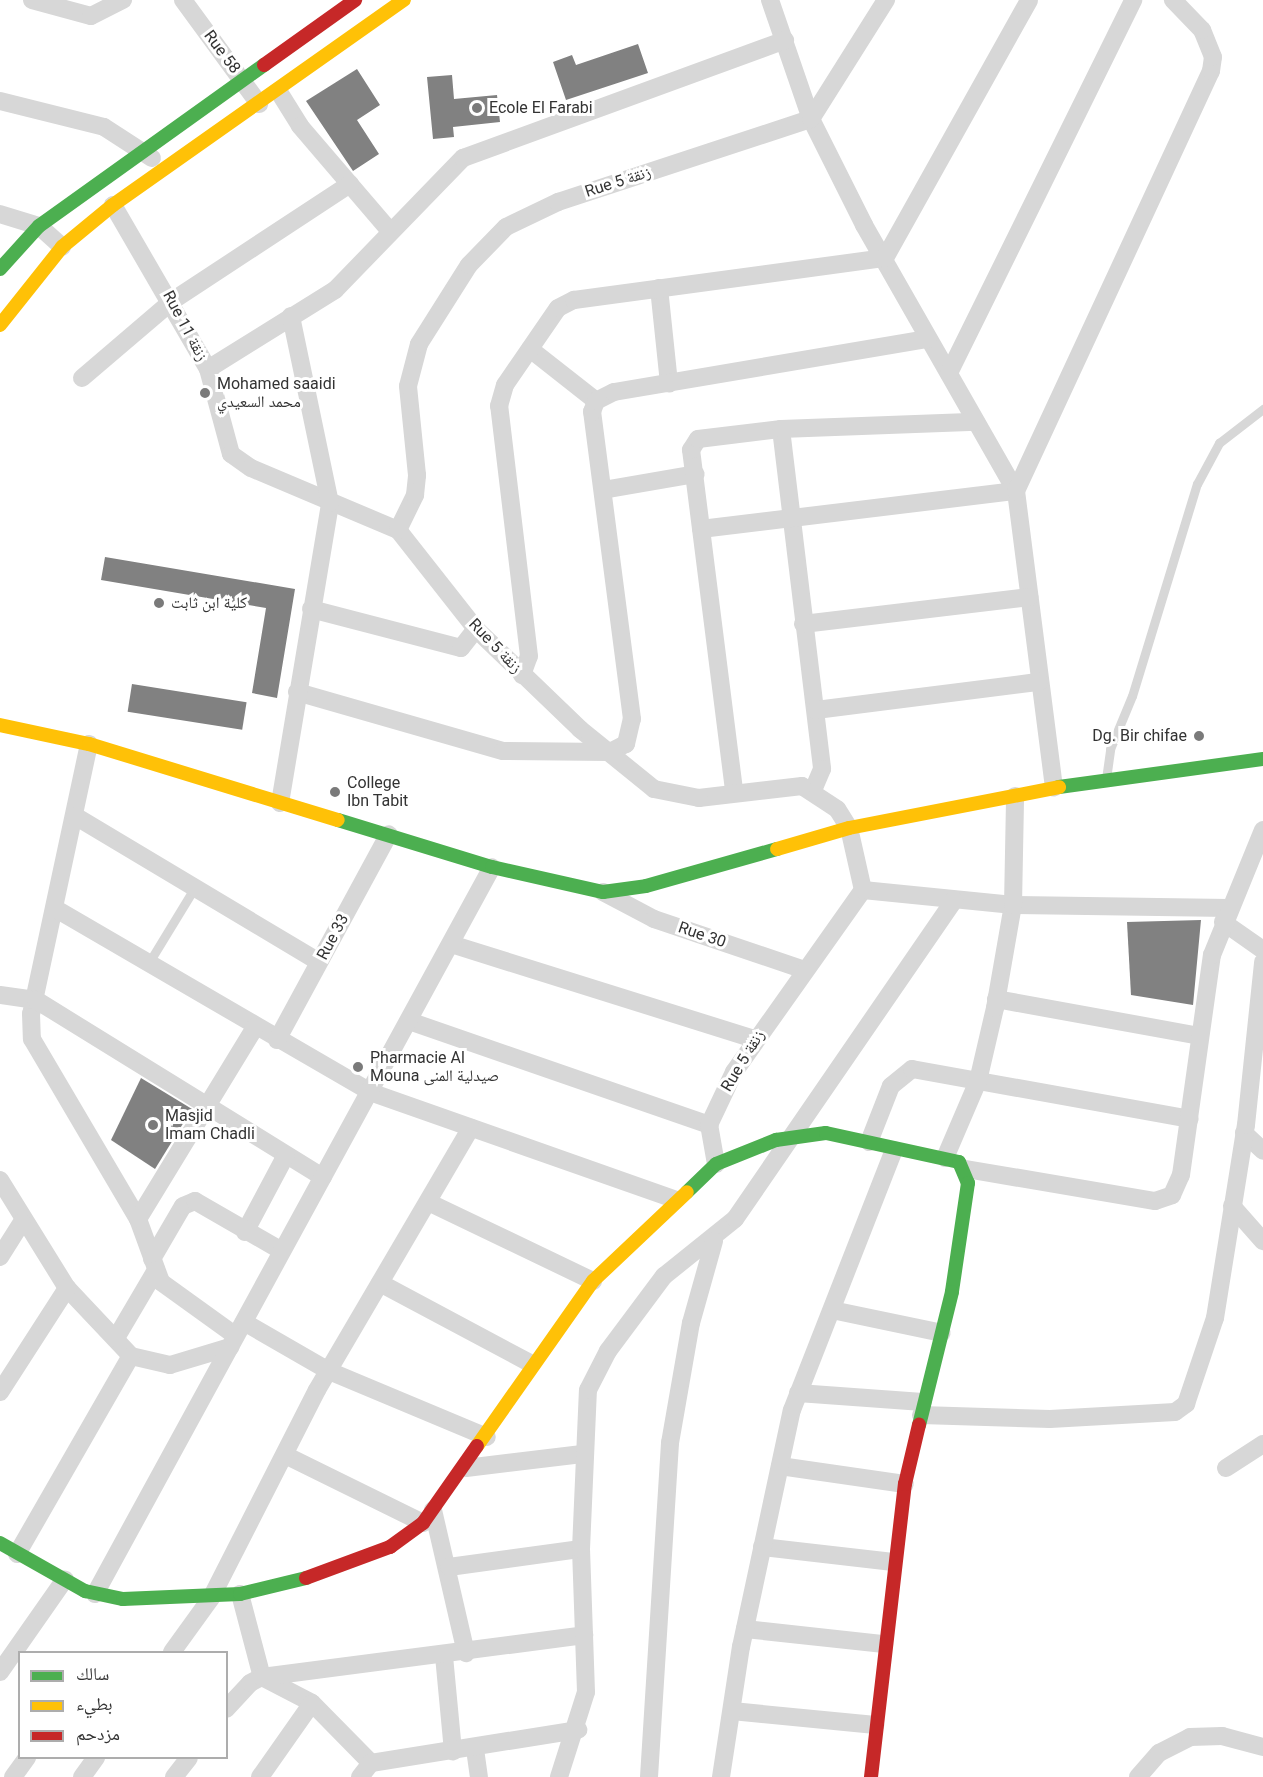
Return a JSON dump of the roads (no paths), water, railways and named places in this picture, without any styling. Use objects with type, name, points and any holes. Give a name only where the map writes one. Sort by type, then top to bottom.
[{"type":"street","points":[[32,0],[98,16],[123,0]]},
{"type":"street","points":[[81,0],[98,16]]},
{"type":"street","name":"Rue 58","points":[[183,0],[259,104]]},
{"type":"street","points":[[0,269],[39,226],[141,150],[355,0]]},
{"type":"street","points":[[0,325],[62,247],[113,204],[279,92],[404,0]]},
{"type":"street","points":[[811,119],[886,0]]},
{"type":"street","points":[[885,258],[1029,0]]},
{"type":"street","points":[[949,373],[1133,0]]},
{"type":"street","points":[[1016,490],[1211,71],[1212,53],[1202,30],[1173,0]]},
{"type":"street","points":[[772,1],[811,119],[928,339],[1016,490],[1054,788]]},
{"type":"street","points":[[208,369],[335,290],[389,230],[454,165],[478,149],[785,40]]},
{"type":"street","points":[[279,92],[350,184],[389,230]]},
{"type":"street","points":[[0,101],[104,127],[141,150],[165,169]]},
{"type":"street","name":"Rue 5 زنقة","points":[[811,119],[558,202],[506,227],[486,247],[420,344],[412,365],[407,410],[417,475],[415,495],[398,530],[476,629],[522,675],[610,752],[660,792],[699,798],[734,790],[779,785],[813,790]]},
{"type":"street","points":[[82,378],[172,301],[350,184]]},
{"type":"street","name":"Rue 11 زنقة","points":[[113,204],[172,301],[208,369],[231,454],[330,503],[398,530]]},
{"type":"street","points":[[0,214],[39,226],[62,247]]},
{"type":"street","points":[[522,675],[529,656],[499,406],[505,385],[564,304],[659,288],[885,258]]},
{"type":"street","points":[[659,288],[669,383]]},
{"type":"street","points":[[280,803],[330,503],[291,316]]},
{"type":"street","points":[[297,692],[466,745],[503,751],[610,752],[626,744],[632,719],[592,412],[596,401],[614,392],[928,339]]},
{"type":"street","points":[[530,349],[596,401]]},
{"type":"street","points":[[734,790],[696,474],[691,450],[698,439],[781,429],[976,422]]},
{"type":"street","points":[[781,429],[790,519],[822,769],[813,790],[837,809],[849,828],[863,890],[1012,905],[1226,915],[1263,950]]},
{"type":"street","points":[[603,490],[696,474]]},
{"type":"street","points":[[701,529],[1016,490]]},
{"type":"street","points":[[803,624],[1029,597]]},
{"type":"street","points":[[311,609],[461,648],[476,629]]},
{"type":"street","points":[[816,710],[1039,682]]},
{"type":"street","points":[[0,725],[89,744],[492,867],[603,892],[646,886],[849,828],[1054,788],[1263,759]]},
{"type":"street","points":[[89,744],[30,1028],[38,1053],[138,1219],[154,1264],[169,1290],[237,1335],[487,1437]]},
{"type":"street","points":[[945,1158],[978,1081],[996,999],[1012,905],[1016,796]]},
{"type":"street","points":[[75,816],[320,962]]},
{"type":"street","points":[[0,1543],[95,1594],[123,1599],[212,1598],[240,1594],[341,1569],[390,1547],[428,1516],[466,1468],[531,1364],[593,1281],[675,1200],[716,1164],[794,1137],[840,1134],[894,1150],[945,1158],[966,1169],[1161,1201],[1178,1187],[1190,1119],[1200,1036],[1226,915],[1259,852],[1263,830]]},
{"type":"street","name":"Rue 33","points":[[277,1040],[389,834]]},
{"type":"street","points":[[95,1594],[492,867]]},
{"type":"street","name":"Rue 5 زنقة","points":[[709,1125],[754,1039],[863,890]]},
{"type":"street","name":"Rue 30","points":[[603,892],[654,919],[805,970]]},
{"type":"street","points":[[559,1777],[578,1730],[586,1692],[580,1549],[584,1404],[608,1351],[664,1276],[714,1240],[794,1137],[954,900]]},
{"type":"street","points":[[56,909],[277,1040],[370,1092],[675,1200]]},
{"type":"street","points":[[452,944],[754,1039]]},
{"type":"street","points":[[798,1393],[1007,1421],[1179,1411],[1211,1338],[1260,1042],[1263,962]]},
{"type":"street","points":[[0,995],[36,1000],[207,1109],[323,1177]]},
{"type":"street","points":[[996,999],[1200,1036]]},
{"type":"street","points":[[409,1021],[709,1125],[716,1164]]},
{"type":"street","points":[[138,1219],[255,1027]]},
{"type":"street","points":[[868,1142],[891,1086],[906,1070],[1190,1119]]},
{"type":"street","points":[[1245,1129],[1263,1106]]},
{"type":"street","points":[[173,1651],[212,1598],[329,1371],[471,1128]]},
{"type":"street","points":[[1245,1129],[1263,1151]]},
{"type":"street","points":[[721,1777],[745,1629],[798,1393],[894,1150]]},
{"type":"street","points":[[245,1232],[286,1155]]},
{"type":"street","points":[[871,1777],[893,1562],[905,1484],[942,1333],[966,1169]]},
{"type":"street","points":[[0,1180],[22,1222],[67,1288],[131,1356],[170,1365],[237,1335]]},
{"type":"street","points":[[116,1338],[154,1264],[190,1202],[282,1251]]},
{"type":"street","points":[[428,1202],[593,1281]]},
{"type":"street","points":[[1232,1206],[1263,1240]]},
{"type":"street","points":[[0,1257],[22,1222]]},
{"type":"street","points":[[650,1777],[670,1443],[691,1323],[714,1240]]},
{"type":"street","points":[[380,1284],[531,1364]]},
{"type":"street","points":[[0,1392],[67,1288]]},
{"type":"street","points":[[832,1310],[942,1333]]},
{"type":"street","points":[[17,1554],[131,1356]]},
{"type":"street","points":[[1226,1468],[1263,1444]]},
{"type":"street","points":[[466,1468],[582,1454]]},
{"type":"street","points":[[285,1455],[428,1516],[449,1567],[466,1653]]},
{"type":"street","points":[[780,1466],[905,1484]]},
{"type":"street","points":[[762,1547],[893,1562]]},
{"type":"street","points":[[449,1567],[580,1549]]},
{"type":"street","points":[[0,1672],[64,1579]]},
{"type":"street","points":[[240,1594],[262,1677],[312,1703],[366,1770],[578,1730]]},
{"type":"street","points":[[745,1629],[884,1644]]},
{"type":"street","points":[[228,1707],[250,1683],[262,1677],[444,1656],[584,1635]]},
{"type":"street","points":[[444,1656],[453,1752]]},
{"type":"street","points":[[260,1777],[312,1703]]},
{"type":"street","points":[[732,1711],[875,1725]]},
{"type":"street","points":[[1138,1777],[1159,1753],[1190,1737],[1222,1736],[1263,1747]]},
{"type":"street","points":[[475,1749],[479,1777]]},
{"type":"street","points":[[13,1777],[26,1759]]},
{"type":"street","points":[[82,1777],[95,1759]]},
{"type":"street","points":[[174,1777],[188,1759]]},
{"type":"lane","points":[[1105,781],[1110,749],[1197,484],[1219,443],[1263,409]]},
{"type":"lane","points":[[148,964],[195,887]]},
{"type":"place","name":"Ecole El Farabi","points":[[477,108]]},
{"type":"place","name":"Mohamed saaidi محمد السعيدي","points":[[205,393]]},
{"type":"place","name":"كلية ابن ثابت","points":[[159,603]]},
{"type":"place","name":"Dg. Bir chifae","points":[[1199,736]]},
{"type":"place","name":"College Ibn Tabit","points":[[335,792]]},
{"type":"place","name":"Pharmacie Al Mouna صيدلية المنى","points":[[358,1067]]},
{"type":"place","name":"Masjid Imam Chadli","points":[[153,1125]]}]
